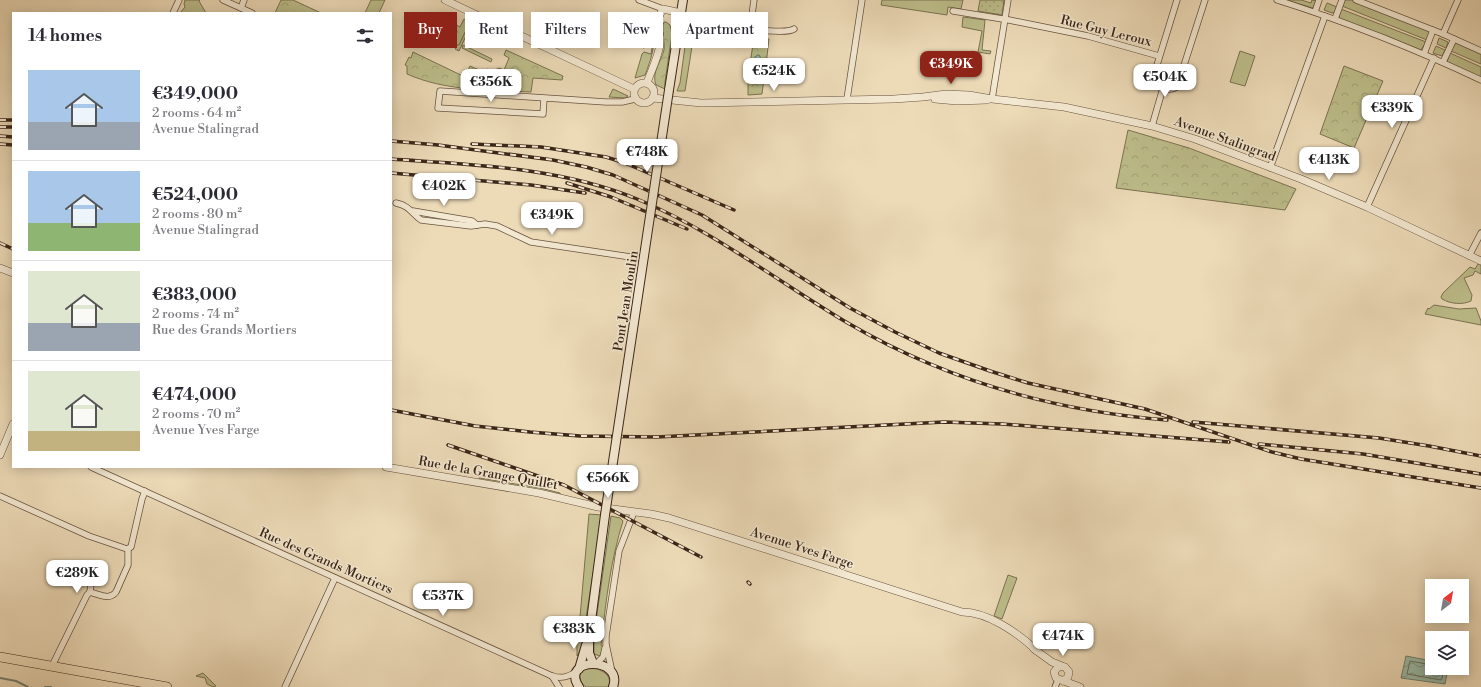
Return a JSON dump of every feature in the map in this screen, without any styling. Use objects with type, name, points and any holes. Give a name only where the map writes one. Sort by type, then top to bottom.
[{"type":"main road","name":"Pont Jean Moulin","points":[[681,12],[684,0]]},
{"type":"main road","name":"Pont Jean Moulin","points":[[589,636],[605,515],[676,48]]},
{"type":"main road","points":[[589,636],[589,653],[595,664]]},
{"type":"main road","points":[[577,686],[576,680],[578,670],[589,636]]},
{"type":"main road","points":[[0,657],[167,687]]},
{"type":"main road","points":[[578,670],[586,664],[595,664],[606,668],[612,673],[615,680],[613,687]]},
{"type":"street","points":[[173,12],[179,0]]},
{"type":"street","points":[[223,0],[250,12]]},
{"type":"street","points":[[241,8],[244,0]]},
{"type":"street","points":[[445,0],[634,89]]},
{"type":"street","points":[[639,0],[663,9],[676,12]]},
{"type":"street","points":[[754,0],[751,22],[754,28],[766,31],[775,30],[788,32],[794,29]]},
{"type":"street","points":[[847,99],[862,0]]},
{"type":"street","points":[[992,99],[1008,0]]},
{"type":"street","points":[[1177,0],[1153,78],[1153,83],[1163,88],[1174,90],[1177,87],[1205,0]]},
{"type":"street","points":[[1277,0],[1335,19],[1434,58],[1481,80]]},
{"type":"street","points":[[1315,12],[1319,0]]},
{"type":"street","points":[[1335,19],[1342,0]]},
{"type":"street","points":[[1356,0],[1434,30],[1481,51]]},
{"type":"street","points":[[1442,34],[1458,0]]},
{"type":"street","points":[[647,83],[659,50],[660,39],[657,22],[663,9]]},
{"type":"street","name":"Rue Guy Leroux","points":[[953,11],[1005,19],[1088,36],[1159,56]]},
{"type":"street","points":[[1270,168],[1325,16]]},
{"type":"street","points":[[1424,54],[1434,30]]},
{"type":"street","points":[[1443,62],[1454,39]]},
{"type":"street","points":[[1367,208],[1434,58]]},
{"type":"street","points":[[647,83],[654,91],[653,98],[649,102],[643,104],[635,99],[633,93],[638,84],[647,83]]},
{"type":"street","points":[[1152,126],[1163,88]]},
{"type":"street","points":[[544,98],[543,114],[438,108],[440,91],[622,102],[635,99]]},
{"type":"street","name":"Avenue Stalingrad","points":[[653,98],[701,103],[923,97],[957,101],[992,99],[1064,107],[1152,126],[1195,139],[1367,208],[1481,261]]},
{"type":"street","points":[[396,203],[413,211],[420,220],[471,226],[485,224],[497,226],[531,242],[644,259]]},
{"type":"street","points":[[1469,256],[1481,233]]},
{"type":"street","points":[[0,268],[12,273]]},
{"type":"street","points":[[0,455],[12,429]]},
{"type":"street","name":"Rue des Grands Mortiers","points":[[93,468],[552,676],[568,680],[577,686]]},
{"type":"street","name":"Rue de la Grange Quillet","points":[[392,468],[539,493],[598,507],[634,512]]},
{"type":"street","points":[[90,592],[107,597],[114,595],[128,565],[128,549],[131,547],[145,492]]},
{"type":"street","points":[[0,496],[89,536],[128,549]]},
{"type":"street","points":[[595,664],[603,657],[619,551],[634,512]]},
{"type":"street","name":"Avenue Yves Farge","points":[[634,512],[669,518],[962,612],[971,613],[1000,624],[1020,636],[1036,651],[1062,666]]},
{"type":"street","points":[[52,666],[85,599],[90,592],[91,584],[98,570]]},
{"type":"street","points":[[285,687],[335,578]]},
{"type":"street","points":[[606,644],[612,673]]},
{"type":"street","points":[[1047,658],[1053,666],[1055,676],[1059,683],[1080,687]]},
{"type":"street","points":[[1054,672],[1057,668],[1062,666],[1067,669],[1074,679],[1084,687]]},
{"type":"street","points":[[560,678],[568,677],[578,670]]},
{"type":"street","points":[[1059,683],[1068,677],[1069,672]]},
{"type":"street","points":[[552,676],[559,687]]},
{"type":"green space","points":[[185,0],[200,0],[199,1],[205,12],[181,12],[185,7]]},
{"type":"green space","points":[[281,0],[293,0],[319,12],[275,12]]},
{"type":"green space","points":[[371,0],[385,0],[379,12],[365,12]]},
{"type":"green space","points":[[882,0],[963,0],[961,9],[948,7],[947,15],[881,5]]},
{"type":"green space","points":[[980,0],[1004,0],[1002,15],[978,11]]},
{"type":"green space","points":[[1286,0],[1301,0],[1311,3],[1312,0],[1316,1],[1313,8]]},
{"type":"green space","points":[[1345,0],[1354,0],[1430,31],[1427,40],[1342,6]]},
{"type":"green space","points":[[1327,3],[1337,7],[1335,12],[1332,13],[1324,10]]},
{"type":"green space","points":[[1341,9],[1426,42],[1421,50],[1339,18]]},
{"type":"green space","points":[[963,17],[985,20],[982,50],[991,51],[990,54],[978,52],[982,31],[962,27]]},
{"type":"green space","points":[[464,19],[465,33],[459,46],[457,45],[457,25],[460,27]]},
{"type":"green space","points":[[664,22],[666,22],[670,25],[671,30],[665,89],[656,85],[655,81],[657,68],[664,50]]},
{"type":"green space","points":[[465,32],[465,38],[459,51],[455,49],[457,48],[457,45],[459,45]]},
{"type":"green space","points":[[1439,38],[1448,42],[1446,48],[1437,44]]},
{"type":"green space","points":[[1456,42],[1481,53],[1481,64],[1451,51]]},
{"type":"green space","points":[[463,45],[465,48],[469,48],[492,59],[491,62],[462,48]]},
{"type":"green space","points":[[1436,46],[1445,50],[1442,56],[1433,53]]},
{"type":"green space","points":[[653,48],[645,75],[635,78],[642,54],[644,52],[651,54]]},
{"type":"green space","points":[[685,48],[692,48],[685,91],[677,91],[680,83]]},
{"type":"green space","points":[[752,48],[768,48],[765,73],[759,72],[762,64],[759,55],[756,56],[753,62],[756,70],[753,77],[753,83],[756,84],[760,79],[764,79],[762,94],[748,95],[748,78]]},
{"type":"green space","points":[[506,50],[563,76],[562,80],[533,78],[531,92],[468,89],[436,84],[422,80],[407,74],[407,66],[405,65],[409,57],[411,58],[413,52],[465,77],[470,66],[486,73],[487,69],[493,71],[499,68],[504,70],[509,58],[504,55]]},
{"type":"green space","points":[[1240,51],[1255,56],[1245,86],[1230,82]]},
{"type":"green space","points":[[1450,53],[1481,67],[1481,78],[1447,62]]},
{"type":"green space","points":[[1344,66],[1383,81],[1354,148],[1320,134]]},
{"type":"green space","points":[[756,70],[765,73],[764,79],[756,84],[753,83],[753,77]]},
{"type":"green space","points":[[613,89],[628,96],[625,98],[609,97]]},
{"type":"green space","points":[[1128,130],[1189,148],[1296,189],[1285,210],[1116,188]]},
{"type":"green space","points":[[1478,264],[1481,265],[1481,274],[1475,271],[1473,275],[1464,278],[1472,295],[1471,301],[1456,303],[1442,299],[1441,297],[1443,293],[1470,267],[1475,269]]},
{"type":"green space","points":[[1434,305],[1459,309],[1476,308],[1481,325],[1425,314],[1428,308],[1429,309]]},
{"type":"green space","points":[[479,478],[540,488],[560,493],[561,496],[479,480]]},
{"type":"green space","points":[[589,514],[602,515],[582,644],[580,652],[577,656],[577,640]]},
{"type":"green space","points":[[611,516],[620,518],[623,521],[615,550],[605,608],[601,645],[603,648],[600,656],[594,654],[594,635]]},
{"type":"green space","points":[[1008,575],[1017,578],[1002,619],[994,616]]},
{"type":"green space","points":[[592,667],[603,671],[608,676],[608,687],[586,687],[582,683],[580,677],[581,670]]},
{"type":"green space","points":[[203,673],[216,686],[213,687],[207,684],[205,678],[196,676]]},
{"type":"water","points":[[757,55],[759,55],[763,64],[759,72],[755,68],[754,64],[754,59]]},
{"type":"water","points":[[1406,656],[1425,660],[1425,675],[1447,675],[1445,684],[1401,678]]},
{"type":"waterway","points":[[0,678],[16,681],[28,687]]},
{"type":"waterway","points":[[45,687],[51,687]]},
{"type":"railway","points":[[0,120],[12,120]]},
{"type":"railway","points":[[0,127],[12,127]]},
{"type":"railway","points":[[0,136],[12,137]]},
{"type":"railway","points":[[392,141],[438,145],[553,160],[586,167],[613,175],[702,215],[850,308],[895,332],[939,353],[990,371],[1028,383],[1145,409],[1272,452],[1301,459],[1481,488]]},
{"type":"railway","points":[[0,144],[12,145]]},
{"type":"railway","points":[[472,144],[541,147],[606,157],[625,163],[734,210]]},
{"type":"railway","points":[[392,159],[516,169],[577,180],[607,188],[637,199],[692,226],[744,257],[846,322],[922,361],[961,376],[1042,400],[1125,416],[1167,420]]},
{"type":"railway","points":[[392,173],[531,185],[585,193]]},
{"type":"railway","points":[[567,183],[611,197],[687,229]]},
{"type":"railway","points":[[0,243],[12,249]]},
{"type":"railway","points":[[392,410],[475,426],[580,436],[657,437],[944,422],[1002,424],[1229,442]]},
{"type":"railway","points":[[1193,422],[1379,438],[1481,456]]},
{"type":"railway","points":[[1259,444],[1363,454],[1481,474]]},
{"type":"railway","points":[[448,445],[564,485],[701,557]]}]
